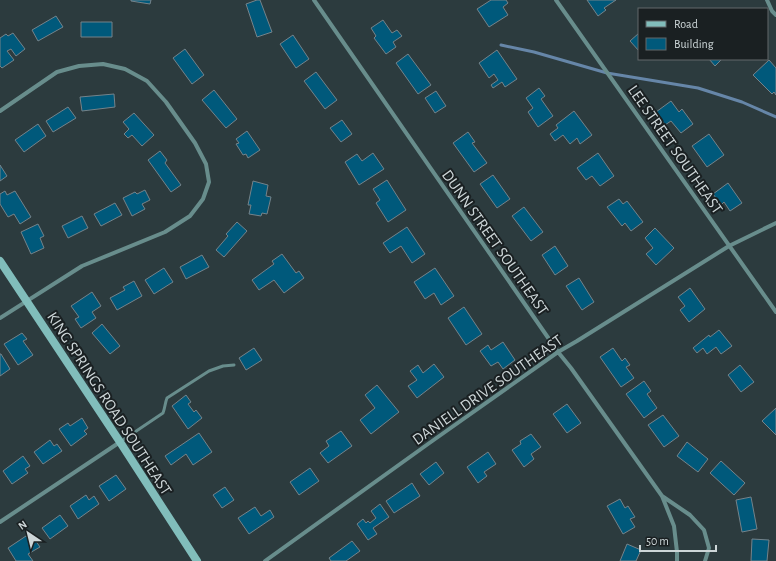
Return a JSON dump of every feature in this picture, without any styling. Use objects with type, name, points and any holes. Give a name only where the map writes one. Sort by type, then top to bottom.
[{"type":"street","name":"DUNN STREET SOUTHEAST","points":[[314,0],[558,352],[662,496],[674,526],[677,561]]},
{"type":"street","name":"LEE STREET SOUTHEAST","points":[[556,0],[776,312]]},
{"type":"street","points":[[767,0],[772,11],[776,15]]},
{"type":"street","points":[[0,111],[57,72],[79,66],[103,64],[125,69],[147,81],[166,102],[195,143],[206,164],[209,182],[203,199],[190,216],[165,232],[82,266],[0,318]]},
{"type":"street","name":"DANIELL DRIVE SOUTHEAST","points":[[265,561],[558,352],[729,246],[776,223]]},
{"type":"street","name":"KING SPRINGS ROAD SOUTHEAST","points":[[0,261],[197,561]]},
{"type":"street","points":[[0,522],[120,442]]},
{"type":"street","name":"DUNN STREET SOUTHEAST","points":[[662,496],[690,515],[704,530],[709,548],[705,561]]},
{"type":"lane","points":[[120,442],[163,413],[167,398],[171,395],[208,371],[223,366],[234,365]]},
{"type":"building","points":[[131,0],[151,0],[150,4]]},
{"type":"building","points":[[260,0],[272,32],[257,37],[246,4]]},
{"type":"building","points":[[491,0],[506,0],[508,3],[503,7],[508,15],[489,27],[477,9]]},
{"type":"building","points":[[587,0],[616,0],[604,8],[606,10],[598,16]]},
{"type":"building","points":[[56,16],[63,27],[38,41],[32,30]]},
{"type":"building","points":[[383,20],[392,33],[397,30],[402,36],[393,42],[396,47],[386,54],[374,38],[376,36],[371,28]]},
{"type":"building","points":[[81,22],[112,22],[112,37],[81,37]]},
{"type":"building","points":[[13,33],[25,49],[16,56],[11,49],[7,51],[14,60],[2,68],[0,66],[0,38],[6,34],[8,36]]},
{"type":"building","points":[[638,34],[638,50],[630,41]]},
{"type":"building","points":[[293,35],[309,59],[296,68],[280,44]]},
{"type":"building","points":[[185,49],[204,75],[192,84],[173,58]]},
{"type":"building","points":[[497,50],[517,79],[505,87],[502,82],[493,88],[491,85],[498,80],[494,74],[489,78],[479,63]]},
{"type":"building","points":[[408,54],[431,85],[418,94],[396,63]]},
{"type":"building","points":[[710,60],[721,60],[715,66]]},
{"type":"building","points":[[769,60],[776,68],[776,95],[774,92],[772,94],[753,75]]},
{"type":"building","points":[[316,72],[337,100],[325,109],[304,81]]},
{"type":"building","points":[[539,88],[545,96],[541,99],[553,116],[538,127],[528,112],[533,108],[526,98]]},
{"type":"building","points":[[214,90],[237,119],[226,128],[202,100]]},
{"type":"building","points":[[436,91],[446,106],[435,113],[425,98]]},
{"type":"building","points":[[114,94],[115,107],[82,111],[80,97]]},
{"type":"building","points":[[671,101],[679,112],[682,109],[693,124],[681,133],[671,121],[665,125],[656,112]]},
{"type":"building","points":[[68,107],[76,118],[53,132],[46,121]]},
{"type":"building","points":[[574,111],[592,135],[580,144],[577,138],[570,144],[563,135],[555,141],[550,134],[558,128],[556,125]]},
{"type":"building","points":[[134,113],[154,135],[142,146],[132,135],[128,138],[124,134],[129,129],[123,122]]},
{"type":"building","points":[[342,120],[352,134],[341,142],[330,128]]},
{"type":"building","points":[[38,124],[46,136],[24,152],[15,140]]},
{"type":"building","points":[[247,131],[260,150],[248,158],[246,154],[243,155],[236,144],[239,143],[236,139]]},
{"type":"building","points":[[468,132],[475,142],[472,143],[487,163],[474,172],[453,143]]},
{"type":"building","points":[[709,134],[724,155],[707,167],[692,146]]},
{"type":"building","points":[[160,151],[167,160],[165,163],[181,185],[171,192],[148,160]]},
{"type":"building","points":[[373,153],[384,169],[359,185],[345,162],[357,154],[362,161]]},
{"type":"building","points":[[598,153],[614,176],[600,186],[592,176],[586,180],[577,168]]},
{"type":"building","points":[[0,165],[7,176],[0,181]]},
{"type":"building","points":[[493,175],[510,199],[497,208],[480,184]]},
{"type":"building","points":[[387,180],[406,210],[388,222],[376,203],[380,200],[373,189]]},
{"type":"building","points":[[253,181],[268,185],[266,196],[271,197],[267,214],[262,213],[261,216],[249,214],[251,205],[248,205]]},
{"type":"building","points":[[728,183],[742,203],[730,211],[724,202],[721,205],[713,194]]},
{"type":"building","points":[[145,190],[150,200],[142,204],[145,209],[132,216],[123,198],[135,192],[137,194]]},
{"type":"building","points":[[5,191],[7,195],[15,191],[31,217],[20,224],[14,214],[8,217],[0,204],[0,194]]},
{"type":"building","points":[[619,199],[623,204],[627,201],[643,222],[631,231],[625,223],[622,226],[607,207]]},
{"type":"building","points":[[115,203],[122,215],[101,226],[94,214]]},
{"type":"building","points":[[524,207],[543,232],[531,241],[512,216]]},
{"type":"building","points":[[82,216],[88,228],[68,238],[62,226]]},
{"type":"building","points":[[237,222],[247,231],[224,257],[216,250],[228,236],[226,234]]},
{"type":"building","points":[[38,224],[44,236],[40,238],[44,248],[31,254],[21,232]]},
{"type":"building","points":[[407,227],[425,254],[412,263],[401,246],[390,253],[383,243]]},
{"type":"building","points":[[655,228],[674,248],[656,265],[646,254],[653,248],[645,238]]},
{"type":"building","points":[[555,246],[568,266],[555,275],[542,255]]},
{"type":"building","points":[[282,254],[296,273],[299,271],[304,278],[284,293],[274,280],[259,290],[252,280],[274,264],[272,261]]},
{"type":"building","points":[[202,255],[209,267],[186,279],[180,267]]},
{"type":"building","points":[[164,268],[173,282],[154,294],[145,280]]},
{"type":"building","points":[[435,268],[454,296],[441,305],[434,293],[425,299],[414,282]]},
{"type":"building","points":[[579,278],[594,302],[582,310],[566,286]]},
{"type":"building","points":[[134,281],[142,296],[117,310],[110,298],[125,290],[123,287]]},
{"type":"building","points":[[690,288],[705,309],[689,322],[680,310],[685,306],[678,297]]},
{"type":"building","points":[[92,292],[101,306],[92,312],[96,318],[81,328],[75,319],[79,317],[71,306]]},
{"type":"building","points":[[464,307],[482,334],[466,345],[448,318]]},
{"type":"building","points":[[102,324],[120,346],[110,354],[92,333]]},
{"type":"building","points":[[719,330],[732,346],[721,354],[716,347],[707,354],[703,348],[697,353],[693,348],[709,335],[710,337]]},
{"type":"building","points":[[22,333],[27,339],[23,341],[33,355],[18,365],[4,344]]},
{"type":"building","points":[[503,342],[515,360],[503,369],[498,362],[491,366],[480,351],[488,345],[491,350]]},
{"type":"building","points":[[254,348],[262,360],[246,370],[239,358]]},
{"type":"building","points":[[613,348],[622,361],[625,358],[630,365],[626,367],[634,378],[621,387],[600,357]]},
{"type":"building","points":[[0,354],[10,369],[0,376]]},
{"type":"building","points":[[434,364],[444,377],[417,398],[408,386],[417,380],[410,371],[418,365],[423,373]]},
{"type":"building","points":[[740,365],[754,382],[741,392],[728,375]]},
{"type":"building","points":[[644,381],[651,391],[647,394],[657,408],[644,418],[626,394]]},
{"type":"building","points":[[377,385],[399,412],[371,434],[360,420],[375,408],[365,395]]},
{"type":"building","points":[[186,395],[191,402],[188,404],[194,412],[196,410],[202,418],[188,429],[172,406]]},
{"type":"building","points":[[567,404],[581,423],[567,433],[553,414]]},
{"type":"building","points":[[776,408],[776,435],[762,421]]},
{"type":"building","points":[[663,415],[679,436],[664,447],[648,425]]},
{"type":"building","points":[[82,418],[88,428],[84,431],[87,434],[71,446],[59,429],[68,423],[70,426]]},
{"type":"building","points":[[341,431],[352,446],[328,463],[320,453],[329,446],[326,441]]},
{"type":"building","points":[[199,433],[212,452],[193,465],[186,454],[171,465],[165,456]]},
{"type":"building","points":[[531,434],[541,447],[531,454],[534,459],[524,467],[512,450],[521,444],[520,441]]},
{"type":"building","points":[[50,440],[54,446],[57,444],[62,451],[43,464],[34,452]]},
{"type":"building","points":[[687,442],[708,459],[698,472],[677,456]]},
{"type":"building","points":[[488,452],[496,464],[484,472],[487,476],[478,483],[467,467]]},
{"type":"building","points":[[23,456],[30,466],[25,469],[28,473],[12,484],[3,471]]},
{"type":"building","points":[[721,461],[745,483],[734,495],[710,473]]},
{"type":"building","points":[[436,462],[444,473],[429,485],[420,474]]},
{"type":"building","points":[[310,468],[319,481],[299,495],[290,482]]},
{"type":"building","points":[[116,475],[126,489],[109,501],[99,486]]},
{"type":"building","points":[[412,483],[420,496],[394,513],[386,501]]},
{"type":"building","points":[[225,487],[234,500],[222,508],[213,495]]},
{"type":"building","points":[[86,495],[89,500],[94,496],[99,504],[78,519],[70,506]]},
{"type":"building","points":[[751,497],[757,529],[742,532],[736,500]]},
{"type":"building","points":[[620,499],[625,508],[628,506],[635,517],[630,519],[635,527],[623,534],[607,506]]},
{"type":"building","points":[[380,504],[389,517],[373,528],[377,534],[368,540],[357,524],[363,519],[366,523],[368,521],[370,523],[376,518],[371,511]]},
{"type":"building","points":[[255,507],[261,516],[270,510],[274,517],[249,534],[238,518]]},
{"type":"building","points":[[60,515],[68,526],[50,539],[42,528]]},
{"type":"building","points":[[26,536],[29,539],[33,537],[40,547],[28,554],[33,561],[16,561],[8,548]]},
{"type":"building","points":[[752,539],[769,540],[767,561],[751,561]]},
{"type":"building","points":[[352,541],[360,551],[346,561],[331,561],[329,558]]},
{"type":"building","points":[[627,544],[641,550],[636,561],[620,561]]},
{"type":"waterway","points":[[501,45],[534,52],[607,73],[698,88],[742,102],[776,117]]}]
